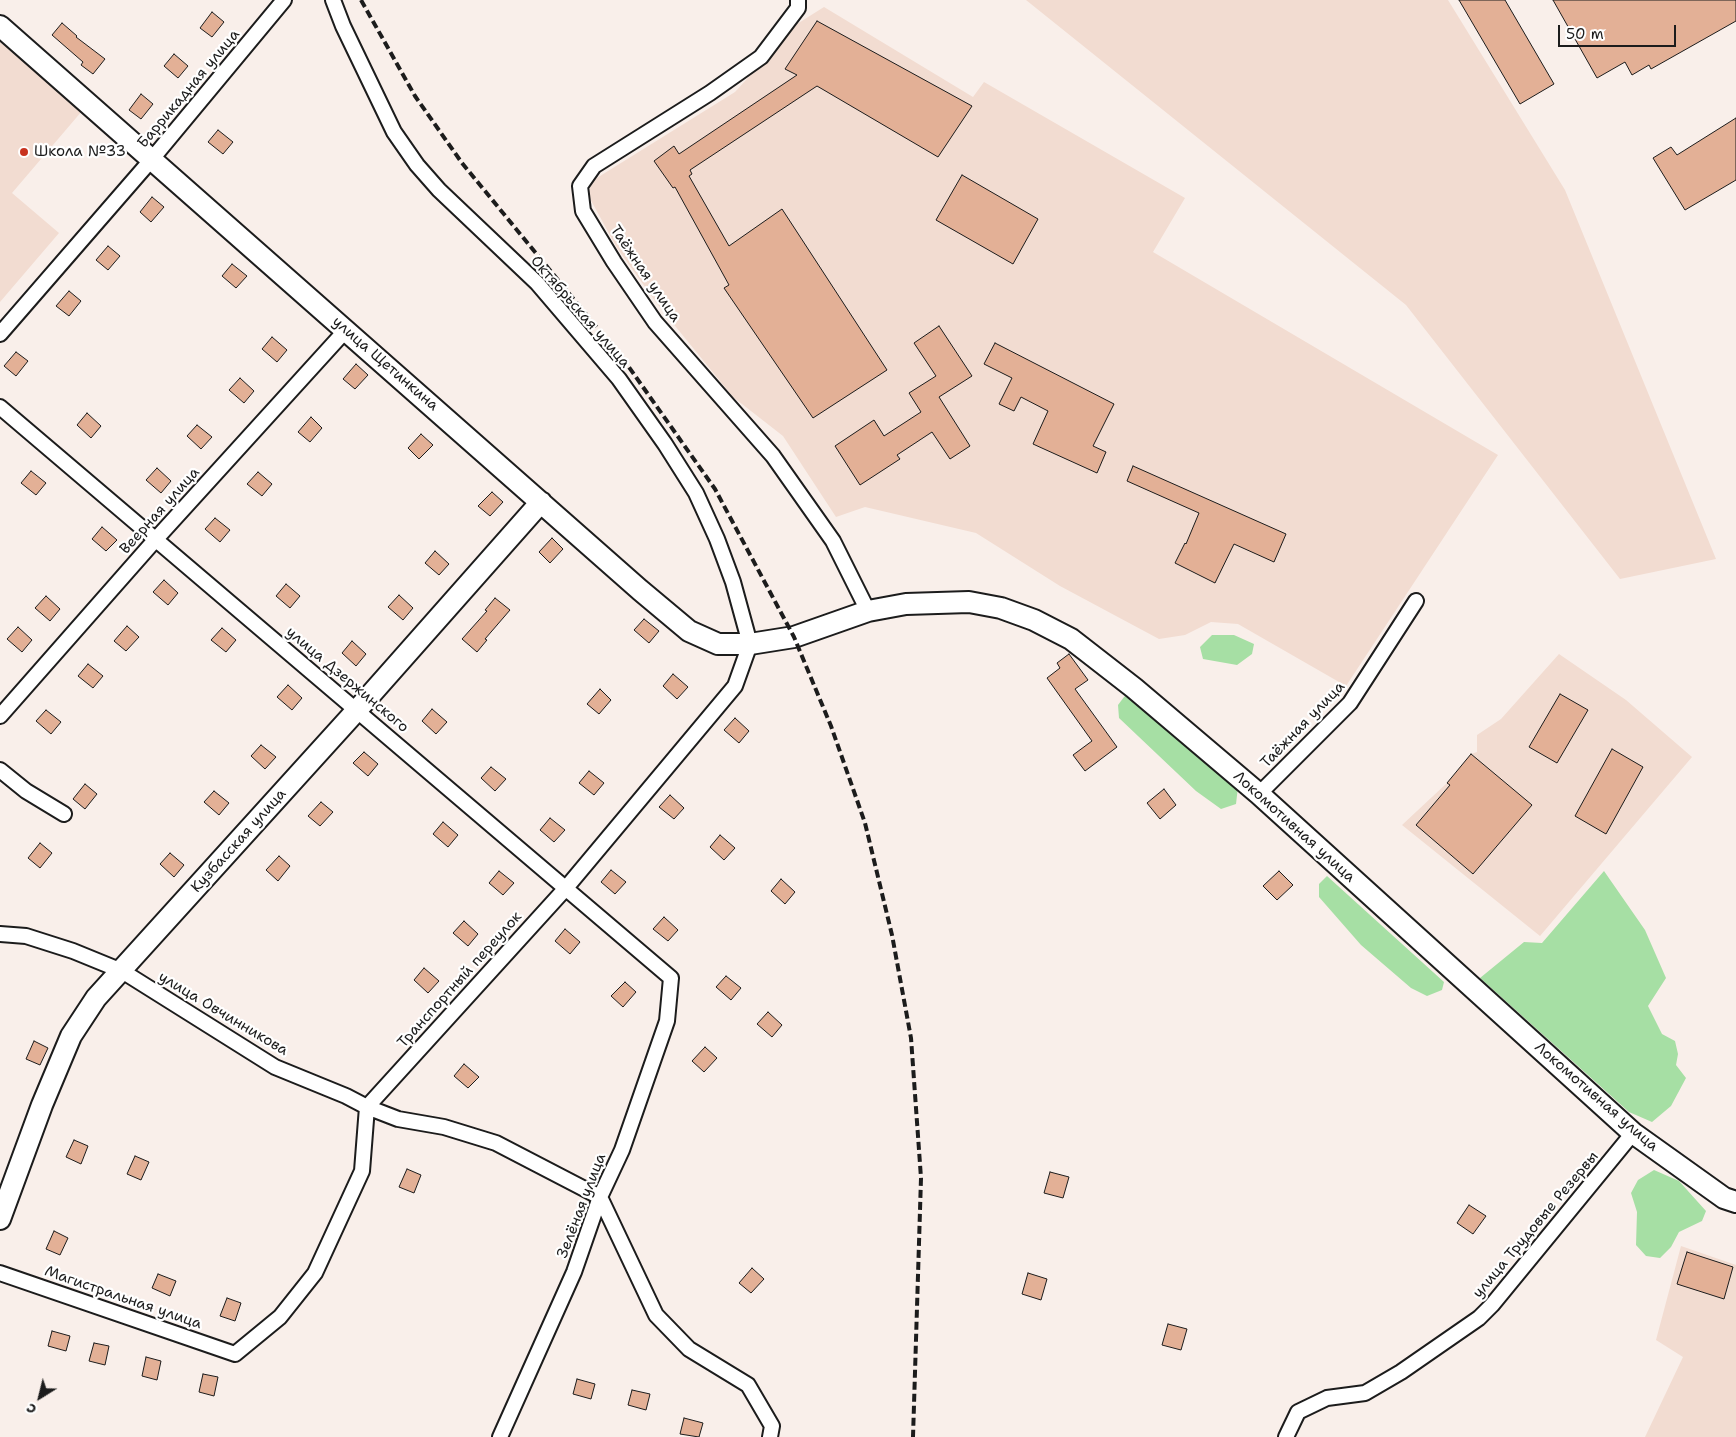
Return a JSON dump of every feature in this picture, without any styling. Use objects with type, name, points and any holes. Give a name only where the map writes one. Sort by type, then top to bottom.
[{"type":"street","name":"Баррикадная улица","points":[[0,334],[152,158],[284,0]]},
{"type":"street","name":"Октябрьская улица","points":[[333,0],[342,26],[394,132],[417,165],[439,190],[538,283],[619,380],[665,444],[696,493],[717,539],[733,582],[750,644]]},
{"type":"street","name":"Таёжная улица","points":[[798,0],[798,8],[761,57],[710,93],[594,166],[580,186],[583,211],[654,322],[773,456],[833,541],[868,611]]},
{"type":"street","name":"улица Щетинкина","points":[[0,26],[640,590],[689,631],[718,644],[750,644],[794,637]]},
{"type":"street","name":"Веерная улица","points":[[0,716],[346,330]]},
{"type":"street","name":"улица Дзержинского","points":[[0,408],[671,978]]},
{"type":"street","name":"Кузбасская улица","points":[[0,1219],[42,1105],[71,1036],[96,998],[357,710],[540,502]]},
{"type":"street","name":"Таёжная улица","points":[[1258,794],[1350,703],[1416,601]]},
{"type":"street","name":"Локомотивная улица","points":[[794,637],[868,611],[906,604],[969,602],[1001,608],[1034,620],[1071,640],[1104,664],[1258,794],[1633,1133],[1724,1198],[1736,1202]]},
{"type":"street","name":"Транспортный переулок","points":[[367,1107],[566,888],[735,686],[750,644]]},
{"type":"street","points":[[0,770],[26,791],[64,814]]},
{"type":"street","name":"улица Овчинникова","points":[[0,934],[26,936],[73,951],[122,971],[275,1067],[398,1119],[444,1127],[496,1143],[600,1198]]},
{"type":"street","name":"Зелёная улица","points":[[500,1437],[574,1272],[600,1198],[622,1150],[667,1021],[671,978]]},
{"type":"street","name":"Магистральная улица","points":[[0,1273],[235,1354],[280,1317],[315,1273],[362,1171],[367,1107]]},
{"type":"street","name":"улица Трудовые Резервы","points":[[1286,1437],[1298,1412],[1327,1398],[1365,1393],[1401,1372],[1479,1318],[1492,1305],[1633,1133]]},
{"type":"street","points":[[600,1198],[656,1315],[689,1349],[748,1385],[771,1431]]},
{"type":"shaded area","points":[[1026,0],[1448,0],[1565,190],[1716,559],[1620,579],[1406,305]]},
{"type":"shaded area","points":[[824,7],[973,97],[984,82],[1185,198],[1153,252],[1498,455],[1346,686],[1238,624],[1211,622],[1185,635],[1159,639],[1060,586],[976,533],[865,507],[836,517],[783,436],[733,397],[658,305],[617,248],[588,195],[592,181],[735,92],[797,24]]},
{"type":"shaded area","name":"Школа №33","points":[[0,42],[82,111],[12,193],[59,233],[0,302]]},
{"type":"shaded area","points":[[1559,654],[1626,700],[1692,757],[1540,936],[1402,825],[1447,783],[1471,754],[1477,752],[1477,735],[1501,719]]},
{"type":"shaded area","points":[[1681,1246],[1736,1265],[1736,1437],[1645,1437],[1683,1357],[1656,1340]]},
{"type":"green space","points":[[1212,635],[1234,635],[1254,644],[1252,654],[1237,665],[1203,659],[1200,647]]},
{"type":"green space","points":[[1134,688],[1239,778],[1236,804],[1221,809],[1196,791],[1119,718],[1118,705]]},
{"type":"green space","points":[[1604,871],[1645,930],[1666,978],[1648,1006],[1662,1034],[1675,1041],[1678,1054],[1676,1065],[1686,1078],[1671,1106],[1652,1122],[1629,1112],[1480,978],[1524,942],[1542,943]]},
{"type":"green space","points":[[1327,876],[1444,982],[1442,990],[1427,996],[1411,988],[1361,945],[1319,897],[1319,884]]},
{"type":"green space","points":[[1654,1170],[1679,1181],[1706,1211],[1702,1221],[1679,1232],[1671,1247],[1660,1258],[1646,1256],[1636,1245],[1637,1212],[1631,1193],[1638,1180]]},
{"type":"building","points":[[1459,0],[1505,0],[1554,84],[1520,104]]},
{"type":"building","points":[[1553,0],[1736,0],[1736,21],[1651,69],[1649,65],[1632,75],[1625,62],[1597,78]]},
{"type":"building","points":[[212,12],[224,22],[212,37],[200,28]]},
{"type":"building","points":[[817,21],[972,106],[938,157],[817,86],[690,170],[692,174],[689,176],[729,246],[782,209],[887,370],[813,418],[724,288],[729,285],[675,187],[673,188],[654,161],[674,146],[679,154],[797,75],[785,69]]},
{"type":"building","points":[[62,23],[76,37],[105,59],[93,74],[81,65],[83,62],[52,35]]},
{"type":"building","points":[[174,54],[188,66],[178,78],[164,66]]},
{"type":"building","points":[[141,94],[153,104],[141,119],[129,110]]},
{"type":"building","points":[[1736,118],[1736,180],[1685,210],[1653,158],[1671,147],[1677,155]]},
{"type":"building","points":[[218,130],[233,142],[223,154],[208,142]]},
{"type":"building","points":[[962,175],[1038,219],[1013,264],[936,220]]},
{"type":"building","points":[[152,197],[164,207],[151,222],[140,212]]},
{"type":"building","points":[[108,246],[120,256],[108,270],[96,260]]},
{"type":"building","points":[[232,264],[247,276],[236,288],[222,276]]},
{"type":"building","points":[[69,291],[81,301],[69,316],[56,306]]},
{"type":"building","points":[[939,326],[972,376],[939,397],[970,446],[950,459],[932,432],[897,455],[900,459],[860,485],[835,446],[874,420],[884,436],[921,412],[909,393],[936,376],[914,343]]},
{"type":"building","points":[[272,337],[287,350],[277,362],[262,349]]},
{"type":"building","points":[[995,343],[1114,404],[1093,446],[1106,452],[1097,473],[1033,444],[1048,411],[1021,397],[1014,411],[999,404],[1012,378],[984,364]]},
{"type":"building","points":[[16,352],[28,361],[16,376],[4,366]]},
{"type":"building","points":[[356,364],[368,375],[355,389],[343,379]]},
{"type":"building","points":[[240,378],[254,391],[244,403],[229,390]]},
{"type":"building","points":[[87,413],[101,426],[91,438],[77,425]]},
{"type":"building","points":[[311,417],[322,428],[310,442],[298,432]]},
{"type":"building","points":[[197,425],[212,437],[201,449],[187,436]]},
{"type":"building","points":[[421,434],[433,445],[419,459],[408,448]]},
{"type":"building","points":[[1133,466],[1286,534],[1274,562],[1234,544],[1215,583],[1175,563],[1186,544],[1199,513],[1127,481]]},
{"type":"building","points":[[157,468],[171,481],[161,493],[146,480]]},
{"type":"building","points":[[31,471],[46,483],[36,495],[21,483]]},
{"type":"building","points":[[258,472],[272,484],[262,496],[247,484]]},
{"type":"building","points":[[492,492],[503,502],[490,516],[478,506]]},
{"type":"building","points":[[215,518],[230,530],[220,542],[205,529]]},
{"type":"building","points":[[102,527],[117,540],[106,551],[92,539]]},
{"type":"building","points":[[552,538],[563,549],[550,563],[539,552]]},
{"type":"building","points":[[435,551],[449,564],[439,575],[425,563]]},
{"type":"building","points":[[164,580],[178,593],[168,605],[153,592]]},
{"type":"building","points":[[286,584],[300,596],[290,608],[276,596]]},
{"type":"building","points":[[399,595],[413,608],[403,620],[388,607]]},
{"type":"building","points":[[46,596],[60,609],[50,621],[35,608]]},
{"type":"building","points":[[495,598],[510,610],[485,639],[487,640],[477,652],[462,639],[487,611],[485,610]]},
{"type":"building","points":[[644,619],[659,631],[649,643],[634,630]]},
{"type":"building","points":[[127,626],[139,637],[126,651],[114,641]]},
{"type":"building","points":[[18,627],[32,640],[22,652],[7,639]]},
{"type":"building","points":[[222,628],[236,640],[226,652],[211,640]]},
{"type":"building","points":[[352,641],[366,654],[356,666],[342,653]]},
{"type":"building","points":[[1069,654],[1088,680],[1075,689],[1117,747],[1085,771],[1073,755],[1092,741],[1047,678],[1060,668],[1057,663]]},
{"type":"building","points":[[88,664],[103,676],[93,688],[78,676]]},
{"type":"building","points":[[673,674],[688,687],[677,699],[663,686]]},
{"type":"building","points":[[288,685],[302,698],[292,710],[277,697]]},
{"type":"building","points":[[600,689],[611,700],[599,714],[587,704]]},
{"type":"building","points":[[1560,694],[1588,710],[1557,763],[1529,747]]},
{"type":"building","points":[[432,709],[447,722],[436,734],[422,721]]},
{"type":"building","points":[[46,710],[61,722],[51,734],[36,721]]},
{"type":"building","points":[[735,718],[749,731],[739,743],[724,730]]},
{"type":"building","points":[[261,745],[276,757],[265,769],[251,756]]},
{"type":"building","points":[[1612,749],[1643,767],[1606,834],[1575,816]]},
{"type":"building","points":[[364,752],[378,764],[368,776],[353,763]]},
{"type":"building","points":[[1471,754],[1532,805],[1473,874],[1416,825],[1450,785],[1447,783]]},
{"type":"building","points":[[491,767],[506,779],[495,791],[481,778]]},
{"type":"building","points":[[589,771],[604,783],[594,795],[579,783]]},
{"type":"building","points":[[85,784],[97,794],[85,809],[73,799]]},
{"type":"building","points":[[1164,789],[1176,805],[1160,819],[1147,803]]},
{"type":"building","points":[[214,791],[229,803],[219,815],[204,802]]},
{"type":"building","points":[[670,795],[684,808],[674,819],[659,807]]},
{"type":"building","points":[[321,802],[333,812],[320,826],[308,816]]},
{"type":"building","points":[[550,818],[565,830],[554,842],[540,830]]},
{"type":"building","points":[[443,822],[458,835],[448,847],[433,834]]},
{"type":"building","points":[[720,835],[735,848],[724,860],[710,847]]},
{"type":"building","points":[[40,843],[52,853],[40,868],[28,858]]},
{"type":"building","points":[[170,853],[184,865],[174,877],[160,864]]},
{"type":"building","points":[[279,856],[290,866],[278,881],[266,870]]},
{"type":"building","points":[[611,870],[626,882],[615,894],[601,882]]},
{"type":"building","points":[[499,871],[514,883],[503,895],[489,883]]},
{"type":"building","points":[[1279,871],[1293,885],[1277,900],[1263,886]]},
{"type":"building","points":[[781,879],[795,892],[785,904],[771,891]]},
{"type":"building","points":[[664,917],[678,930],[668,941],[653,929]]},
{"type":"building","points":[[464,921],[478,934],[468,946],[453,933]]},
{"type":"building","points":[[565,929],[580,942],[570,954],[555,941]]},
{"type":"building","points":[[424,968],[439,981],[428,993],[414,980]]},
{"type":"building","points":[[726,976],[741,988],[731,1000],[716,987]]},
{"type":"building","points":[[625,982],[636,992],[623,1007],[611,996]]},
{"type":"building","points":[[768,1012],[782,1025],[772,1037],[757,1024]]},
{"type":"building","points":[[34,1041],[48,1048],[40,1065],[26,1059]]},
{"type":"building","points":[[705,1047],[717,1058],[704,1072],[692,1061]]},
{"type":"building","points":[[464,1064],[479,1077],[468,1088],[454,1076]]},
{"type":"building","points":[[74,1140],[88,1146],[81,1164],[66,1157]]},
{"type":"building","points":[[135,1156],[149,1162],[141,1180],[127,1174]]},
{"type":"building","points":[[407,1169],[421,1175],[414,1193],[399,1187]]},
{"type":"building","points":[[1050,1172],[1069,1177],[1063,1198],[1044,1193]]},
{"type":"building","points":[[1469,1205],[1486,1216],[1473,1234],[1457,1223]]},
{"type":"building","points":[[54,1231],[68,1238],[60,1255],[46,1249]]},
{"type":"building","points":[[1687,1252],[1733,1267],[1724,1299],[1677,1284]]},
{"type":"building","points":[[752,1268],[764,1279],[751,1293],[739,1283]]},
{"type":"building","points":[[1028,1273],[1047,1279],[1041,1300],[1022,1294]]},
{"type":"building","points":[[158,1274],[176,1281],[170,1296],[152,1288]]},
{"type":"building","points":[[227,1298],[241,1303],[235,1321],[220,1316]]},
{"type":"building","points":[[1168,1324],[1187,1329],[1181,1350],[1162,1345]]},
{"type":"building","points":[[52,1331],[70,1336],[66,1351],[48,1346]]},
{"type":"building","points":[[94,1343],[109,1346],[105,1365],[89,1361]]},
{"type":"building","points":[[146,1357],[161,1361],[157,1380],[142,1376]]},
{"type":"building","points":[[203,1374],[218,1377],[214,1396],[199,1392]]},
{"type":"building","points":[[577,1379],[595,1384],[591,1399],[573,1394]]},
{"type":"building","points":[[632,1390],[650,1394],[646,1410],[628,1405]]},
{"type":"building","points":[[684,1418],[703,1423],[699,1437],[680,1434]]},
{"type":"railway","points":[[361,0],[415,96],[462,163],[626,363],[715,489],[794,637],[831,726],[865,823],[892,935],[911,1038],[921,1178],[913,1437]]},
{"type":"place","name":"Школа №33","points":[[24,152]]}]
